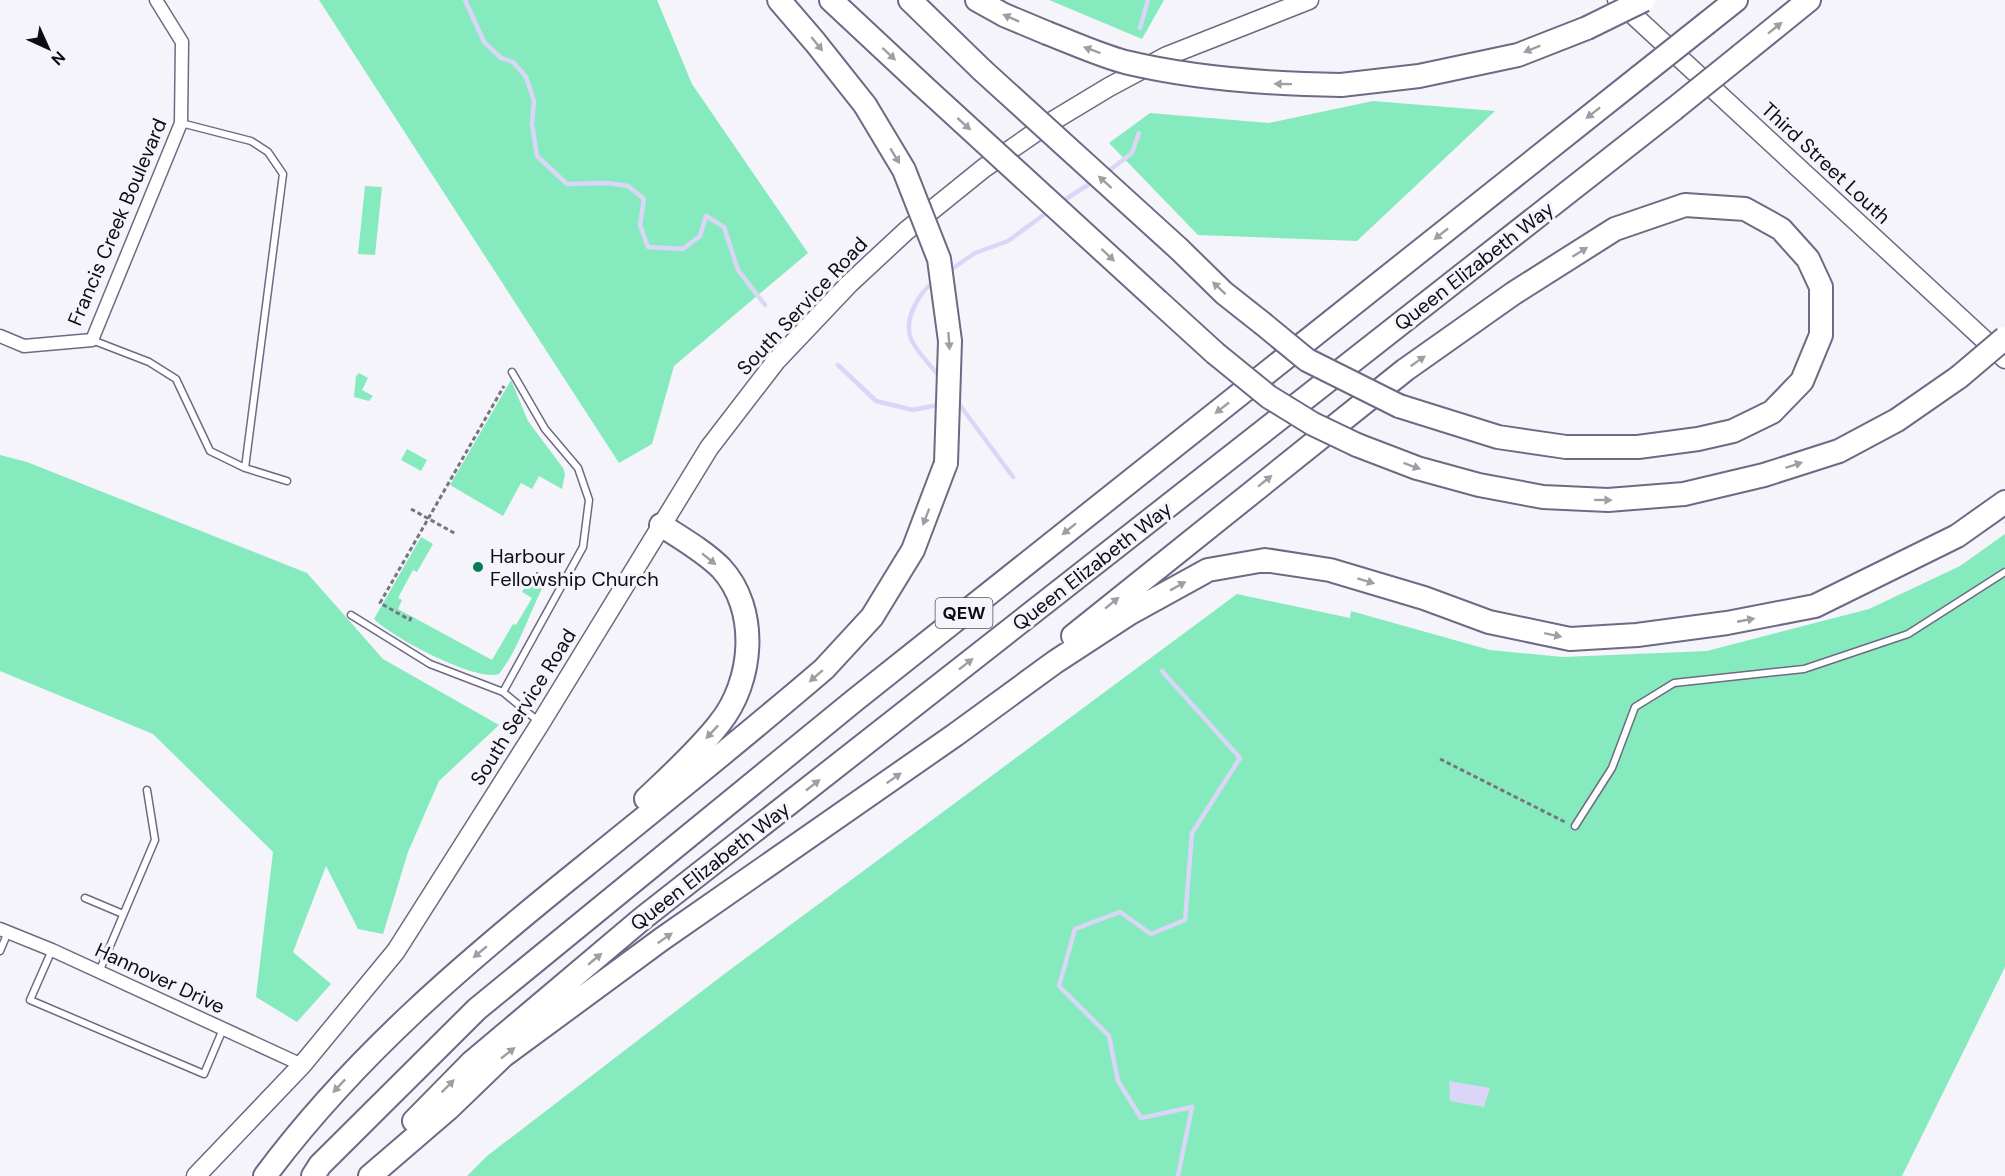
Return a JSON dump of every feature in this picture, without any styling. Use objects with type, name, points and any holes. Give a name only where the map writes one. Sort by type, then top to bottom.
[{"type":"highway","points":[[265,1176],[326,1101],[376,1047],[446,981],[824,669],[872,617],[913,550],[946,463],[950,341],[939,259],[904,170],[865,105],[779,0]]},
{"type":"highway","points":[[831,0],[1158,302],[1269,397],[1313,424],[1357,445],[1417,468],[1479,485],[1543,497],[1608,500],[1684,494],[1764,475],[1839,451],[1897,420],[1959,377],[2005,338]]},
{"type":"highway","points":[[910,0],[982,70],[1179,249],[1224,293],[1307,360],[1399,406],[1498,437],[1566,447],[1638,447],[1698,439],[1733,431],[1772,412],[1802,381],[1821,335],[1821,287],[1808,259],[1781,229],[1745,209],[1685,205],[1615,229],[1514,293],[1405,370],[1100,613],[955,735]]},
{"type":"highway","points":[[977,0],[1004,15],[1047,33],[1124,61],[1194,75],[1274,84],[1341,85],[1419,76],[1518,55],[1587,28],[1644,0]]},
{"type":"highway","name":"Queen Elizabeth Way","points":[[313,1176],[321,1165],[477,1009],[855,700],[1736,0]]},
{"type":"highway","name":"Queen Elizabeth Way","points":[[368,1176],[406,1129],[471,1063],[643,918],[1674,109],[1809,0]]},
{"type":"highway","points":[[368,1176],[448,1109],[504,1056],[662,939],[955,735],[1054,662],[1116,622],[1208,570],[1265,560],[1330,570],[1424,598],[1489,622],[1570,639],[1637,635],[1727,624],[1815,606],[1958,536],[2005,502]]},
{"type":"highway","points":[[525,914],[678,768],[721,723],[737,693],[746,662],[748,626],[739,594],[721,568],[661,525]]},
{"type":"main road","name":"South Service Road","points":[[196,1176],[302,1065],[396,951],[540,724],[709,448],[776,361],[849,284],[906,231],[984,168],[1046,125],[1109,87],[1167,56],[1309,0]]},
{"type":"main road","name":"Third Street Louth","points":[[1617,0],[2005,359]]},
{"type":"street","name":"Francis Creek Boulevard","points":[[0,336],[24,346],[92,340],[181,123],[183,42],[156,0]]},
{"type":"street","name":"Hannover Drive","points":[[4,931],[52,950],[302,1065]]},
{"type":"lane","points":[[181,123],[251,141],[268,152],[283,174],[245,468]]},
{"type":"lane","points":[[92,340],[149,362],[176,379],[210,451],[245,468],[287,481]]},
{"type":"lane","points":[[502,692],[583,547],[589,500],[578,468],[545,429],[512,372]]},
{"type":"lane","points":[[1575,826],[1612,768],[1635,707],[1674,683],[1804,669],[1877,645],[1908,634],[2005,572]]},
{"type":"lane","points":[[351,615],[430,664],[502,692],[540,724]]},
{"type":"lane","points":[[99,972],[155,840],[147,790]]},
{"type":"lane","points":[[85,898],[123,914]]},
{"type":"lane","points":[[0,951],[4,931]]},
{"type":"lane","points":[[52,950],[30,1000],[204,1074],[223,1029]]},
{"type":"path","points":[[411,617],[410,620],[380,603],[504,386]]},
{"type":"path","points":[[411,509],[456,534]]},
{"type":"path","points":[[536,573],[561,586]]},
{"type":"path","points":[[1440,759],[1575,826]]},
{"type":"green space","points":[[319,0],[657,0],[692,84],[808,253],[674,366],[652,444],[619,463]]},
{"type":"green space","points":[[1049,0],[1164,0],[1142,39]]},
{"type":"green space","points":[[1373,101],[1495,111],[1357,241],[1198,235],[1109,143],[1150,113],[1269,123]]},
{"type":"green space","points":[[365,186],[382,187],[375,255],[358,254]]},
{"type":"green space","points":[[359,373],[368,378],[362,390],[373,396],[369,401],[354,397],[356,376]]},
{"type":"green space","points":[[511,380],[528,421],[565,474],[562,489],[539,476],[532,489],[521,483],[503,516],[450,485]]},
{"type":"green space","points":[[407,449],[427,460],[421,471],[401,460]]},
{"type":"green space","points":[[0,455],[27,462],[307,573],[383,659],[499,725],[439,781],[408,852],[383,934],[358,929],[326,866],[293,952],[331,984],[297,1022],[256,997],[273,852],[153,734],[0,671]]},
{"type":"green space","points":[[2005,534],[2005,967],[1902,1176],[467,1176],[487,1156],[723,975],[1237,594],[1350,618],[1351,611],[1490,650],[1563,657],[1707,651],[1869,609],[1960,566]]},
{"type":"green space","points":[[421,537],[433,544],[417,572],[413,570],[398,598],[402,600],[398,609],[492,660],[513,624],[516,625],[532,598],[522,592],[531,577],[544,585],[518,642],[499,674],[487,675],[454,665],[415,646],[374,619]]},
{"type":"shaded area","points":[[1449,1081],[1490,1088],[1484,1107],[1450,1101]]},
{"type":"waterway","points":[[465,0],[484,42],[501,58],[513,62],[526,77],[534,101],[532,124],[537,156],[567,184],[607,183],[628,186],[644,199],[640,225],[648,247],[683,249],[700,236],[706,216],[724,227],[738,270],[765,305]]},
{"type":"waterway","points":[[1140,28],[1148,0]]},
{"type":"waterway","points":[[1106,173],[1132,153],[1139,133]]},
{"type":"waterway","points":[[1061,202],[1094,181]]},
{"type":"waterway","points":[[949,271],[975,253],[1008,241],[1049,211]]},
{"type":"waterway","points":[[935,281],[918,299],[911,315],[909,332],[917,349],[940,377]]},
{"type":"waterway","points":[[838,365],[876,401],[913,410],[942,404]]},
{"type":"waterway","points":[[956,400],[1013,477]]},
{"type":"waterway","points":[[1162,671],[1240,758],[1192,833],[1185,920],[1151,934],[1120,912],[1075,929],[1059,986],[1109,1036],[1118,1081],[1141,1118],[1192,1107],[1178,1176]]},
{"type":"place","name":"Harbour Fellowship Church","points":[[478,567]]}]
